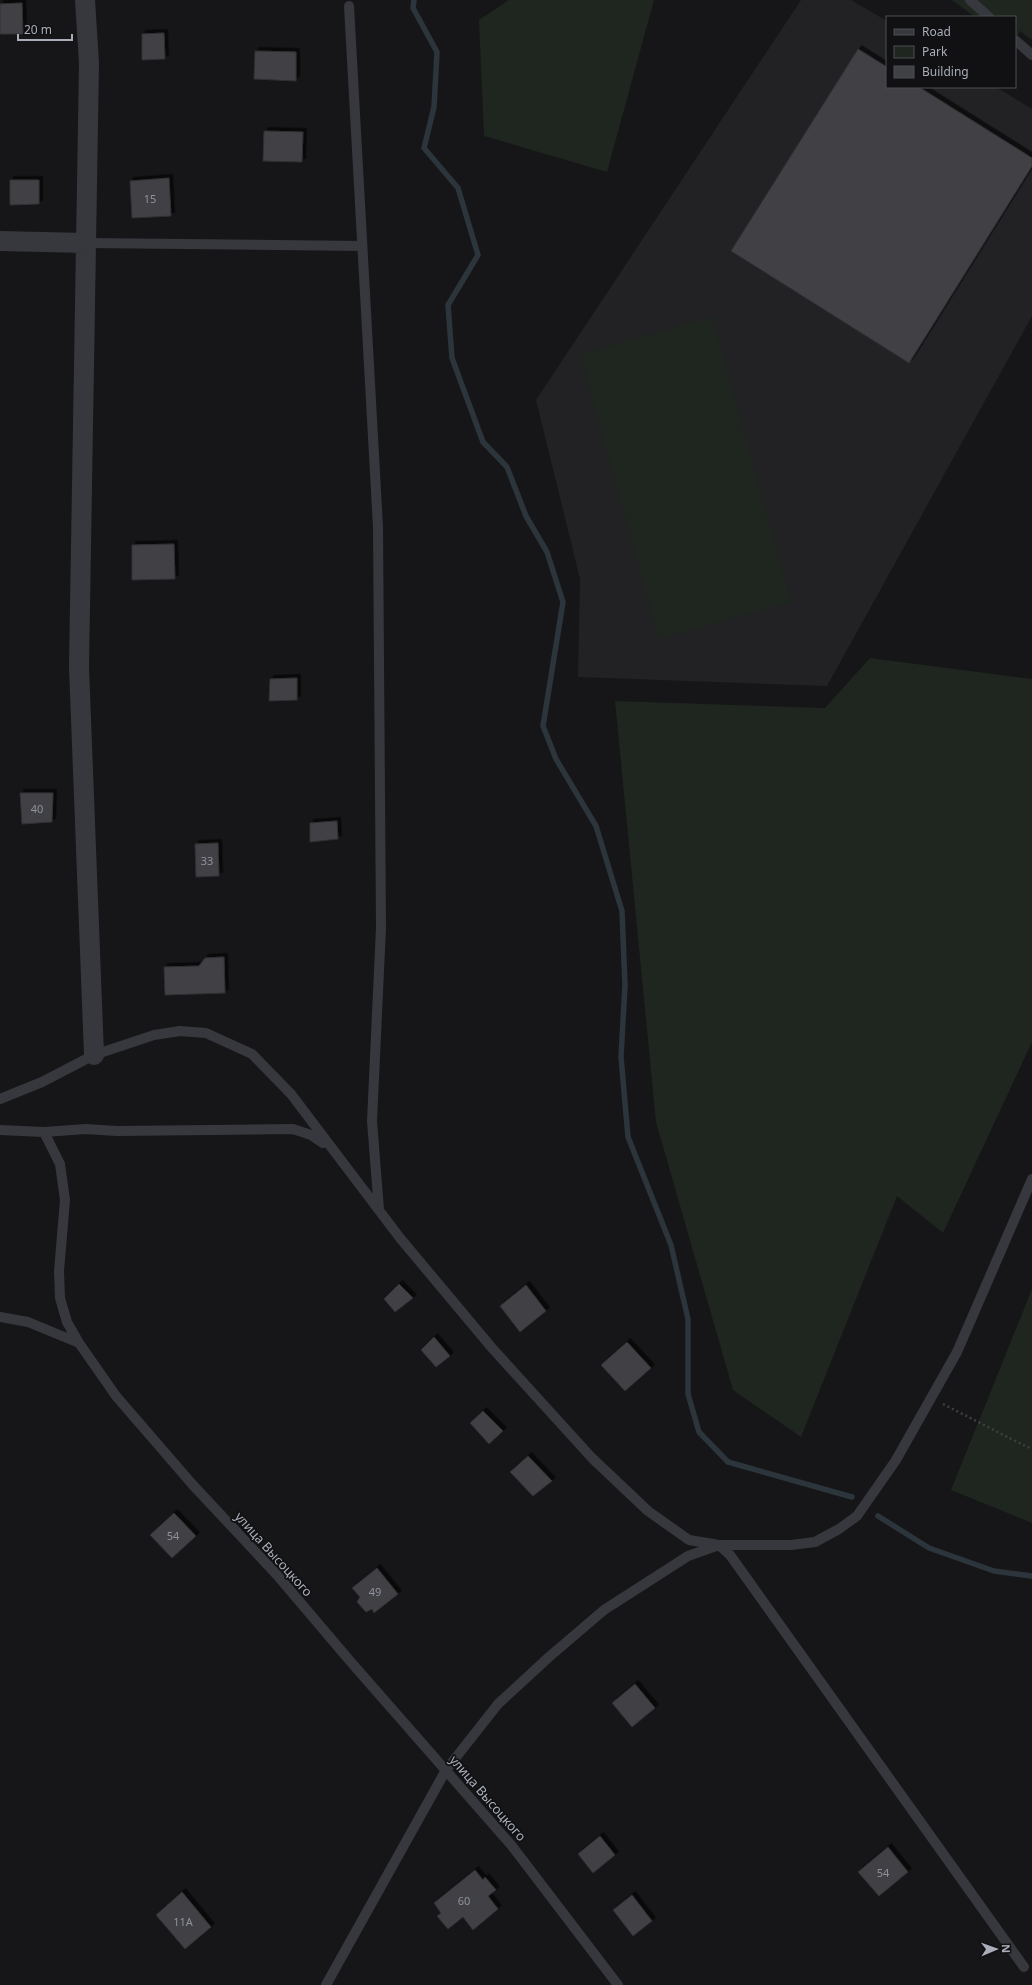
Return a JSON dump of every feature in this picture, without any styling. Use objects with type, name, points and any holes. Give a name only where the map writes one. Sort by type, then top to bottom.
[{"type":"street","points":[[85,0],[89,63],[79,667],[94,1055]]},
{"type":"street","points":[[0,241],[86,243]]},
{"type":"lane","points":[[970,0],[988,16]]},
{"type":"lane","points":[[349,6],[378,527],[381,928],[372,1121],[379,1210]]},
{"type":"lane","points":[[1016,41],[1032,55]]},
{"type":"lane","points":[[86,243],[362,246]]},
{"type":"lane","points":[[0,1099],[42,1082],[94,1055],[154,1035],[180,1030],[206,1033],[252,1054],[291,1094],[379,1210],[492,1348],[592,1458],[648,1511],[689,1540],[719,1546],[791,1545],[815,1542],[839,1529],[857,1516],[896,1460],[957,1352],[1032,1179]]},
{"type":"lane","points":[[0,1130],[44,1132],[86,1129],[117,1131],[293,1129],[311,1135],[330,1147]]},
{"type":"lane","name":"улица Высоцкого","points":[[44,1132],[60,1164],[65,1200],[59,1271],[60,1298],[67,1322],[79,1343],[116,1396],[192,1484],[277,1575],[512,1846],[618,1985]]},
{"type":"lane","points":[[0,1317],[28,1322],[79,1343]]},
{"type":"lane","points":[[326,1985],[446,1770],[498,1704],[604,1610],[688,1556],[719,1546]]},
{"type":"lane","points":[[719,1546],[730,1555],[1024,1967]]},
{"type":"path","points":[[931,1398],[1027,1447],[1032,1448]]},
{"type":"shaded area","points":[[801,0],[851,0],[886,20],[886,88],[998,88],[1032,109],[1032,316],[827,686],[578,677],[580,579],[536,400]]},
{"type":"green space","points":[[509,0],[654,0],[607,172],[484,136],[479,20]]},
{"type":"green space","points":[[952,0],[1032,0],[1032,40],[1020,31],[1016,38],[1016,16],[974,16]]},
{"type":"green space","points":[[712,317],[791,602],[659,639],[580,354]]},
{"type":"green space","points":[[870,658],[1032,679],[1032,1042],[943,1233],[897,1196],[801,1437],[733,1390],[656,1122],[615,701],[825,708]]},
{"type":"green space","points":[[1032,1289],[1032,1523],[951,1490]]},
{"type":"building","points":[[22,3],[23,34],[0,34],[0,4]]},
{"type":"building","points":[[164,33],[165,59],[142,60],[142,34]]},
{"type":"building","points":[[858,49],[886,66],[886,88],[921,88],[1032,158],[1032,166],[909,363],[731,251]]},
{"type":"building","points":[[255,51],[296,52],[296,81],[254,79]]},
{"type":"building","points":[[264,131],[303,132],[302,162],[263,161]]},
{"type":"building","points":[[169,178],[171,216],[132,218],[130,181]]},
{"type":"building","points":[[10,180],[39,180],[39,204],[10,205]]},
{"type":"building","points":[[174,544],[175,579],[132,580],[132,545]]},
{"type":"building","points":[[297,678],[297,700],[269,701],[270,679]]},
{"type":"building","points":[[20,793],[53,793],[52,822],[22,824]]},
{"type":"building","points":[[337,821],[338,839],[310,842],[310,823]]},
{"type":"building","points":[[218,843],[219,876],[196,877],[195,844]]},
{"type":"building","points":[[224,957],[225,993],[165,995],[164,967],[199,966],[205,958]]},
{"type":"building","points":[[399,1284],[413,1298],[395,1312],[384,1299]]},
{"type":"building","points":[[526,1285],[546,1311],[520,1332],[500,1306]]},
{"type":"building","points":[[434,1337],[450,1356],[436,1367],[421,1350]]},
{"type":"building","points":[[627,1342],[651,1368],[625,1391],[601,1365]]},
{"type":"building","points":[[483,1411],[503,1431],[489,1444],[470,1423]]},
{"type":"building","points":[[528,1456],[552,1481],[533,1496],[510,1472]]},
{"type":"building","points":[[174,1513],[196,1536],[172,1558],[150,1535]]},
{"type":"building","points":[[377,1568],[398,1594],[374,1613],[372,1609],[366,1612],[357,1602],[360,1597],[352,1588]]},
{"type":"building","points":[[635,1684],[655,1708],[632,1727],[612,1703]]},
{"type":"building","points":[[600,1836],[615,1855],[593,1873],[578,1854]]},
{"type":"building","points":[[888,1847],[908,1872],[879,1896],[858,1872]]},
{"type":"building","points":[[475,1870],[483,1880],[485,1877],[496,1890],[488,1896],[498,1909],[473,1930],[463,1917],[448,1929],[437,1916],[441,1913],[434,1903]]},
{"type":"building","points":[[182,1892],[211,1927],[185,1949],[156,1915]]},
{"type":"building","points":[[632,1895],[652,1921],[633,1936],[613,1910]]},
{"type":"waterway","points":[[414,0],[413,8],[437,52],[434,107],[424,148],[458,188],[478,255],[448,305],[452,358],[483,442],[507,467],[526,516],[547,552],[563,602],[543,726],[556,759],[596,826],[622,911],[625,985],[621,1057],[628,1137],[671,1245],[688,1319],[688,1394],[699,1432],[728,1462],[852,1497]]},
{"type":"waterway","points":[[878,1516],[929,1548],[994,1571],[1032,1576]]}]
